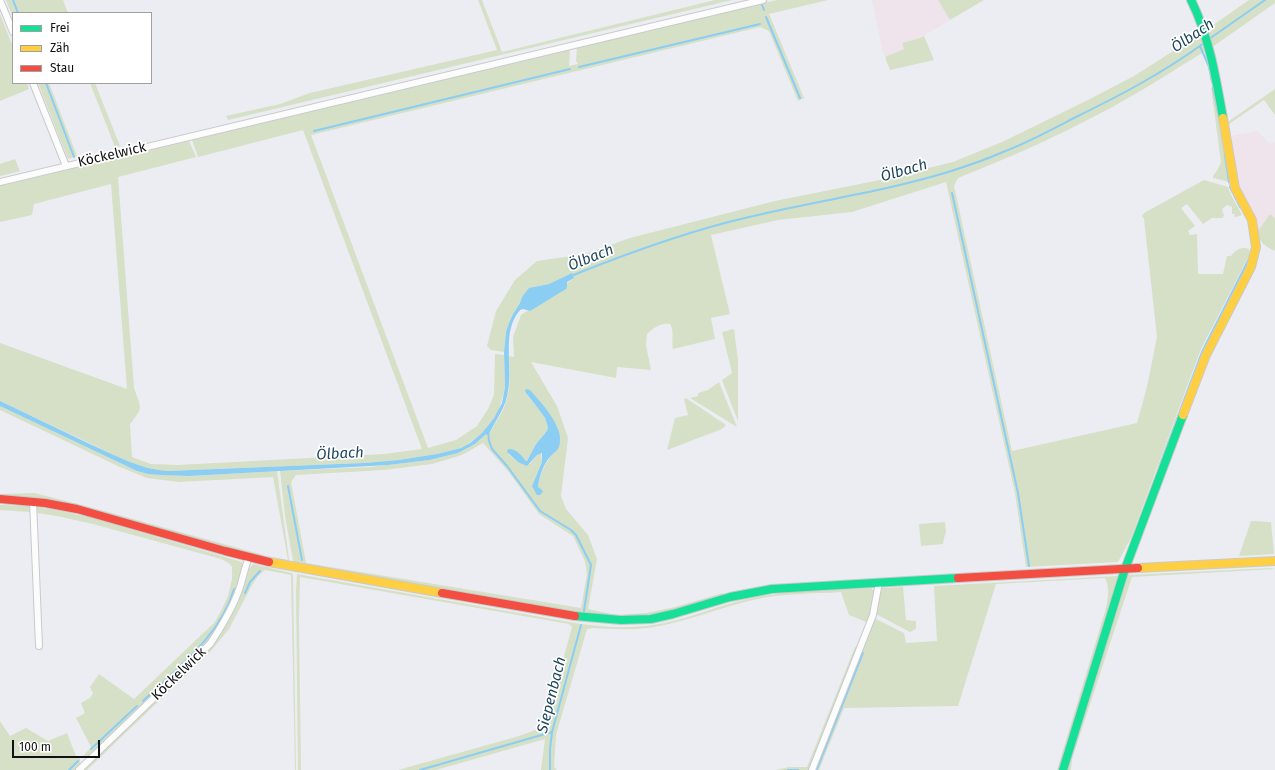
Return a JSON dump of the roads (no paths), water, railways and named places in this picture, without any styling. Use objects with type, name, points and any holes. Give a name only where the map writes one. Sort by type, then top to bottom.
[{"type":"main road","points":[[1064,770],[1125,569],[1206,355],[1251,267],[1255,256],[1256,247],[1252,220],[1236,188],[1221,100],[1204,31],[1200,18],[1191,0]]},
{"type":"main road","points":[[0,499],[33,501],[77,509],[249,557],[291,566],[564,614],[612,621],[652,619],[687,611],[734,596],[773,588],[1275,561]]},
{"type":"street","points":[[0,0],[12,30]]},
{"type":"street","name":"Köckelwick","points":[[0,182],[763,0]]},
{"type":"street","name":"Köckelwick","points":[[33,84],[66,166]]},
{"type":"street","points":[[33,501],[39,646]]},
{"type":"street","name":"Köckelwick","points":[[79,770],[210,644],[223,625],[232,607],[249,557]]},
{"type":"street","points":[[812,770],[873,615],[879,582]]},
{"type":"water","points":[[572,273],[574,278],[567,282],[566,289],[530,311],[523,309],[520,310],[514,319],[509,338],[509,381],[507,397],[503,408],[489,434],[485,435],[475,444],[458,453],[429,460],[388,465],[189,476],[148,474],[137,471],[0,406],[0,401],[92,445],[147,468],[157,470],[167,471],[364,463],[399,460],[437,454],[461,448],[470,443],[482,433],[494,418],[502,403],[505,387],[504,352],[506,332],[522,297],[529,288],[549,284]]},
{"type":"water","points":[[526,389],[530,390],[552,417],[559,434],[560,442],[558,449],[547,461],[540,476],[538,487],[543,492],[540,495],[537,495],[532,486],[542,462],[542,453],[537,455],[527,466],[518,462],[507,452],[508,449],[514,450],[527,461],[536,444],[547,431],[548,427],[545,418],[526,393]]},
{"type":"waterway","points":[[13,0],[18,12]]},
{"type":"waterway","name":"Ölbach","points":[[1209,39],[1265,0]]},
{"type":"waterway","points":[[762,5],[764,10]]},
{"type":"waterway","points":[[766,17],[800,98]]},
{"type":"waterway","points":[[579,67],[760,24]]},
{"type":"waterway","name":"Ölbach","points":[[571,276],[636,251],[703,229],[774,211],[899,185],[948,172],[983,160],[1030,140],[1124,93],[1157,74],[1204,43]]},
{"type":"waterway","points":[[1200,46],[1209,67],[1212,82]]},
{"type":"waterway","points":[[314,131],[570,69]]},
{"type":"waterway","points":[[46,84],[74,157]]},
{"type":"waterway","points":[[1213,88],[1218,113]]},
{"type":"waterway","points":[[1225,155],[1229,182]]},
{"type":"waterway","points":[[1230,187],[1240,207]]},
{"type":"waterway","points":[[952,193],[1018,493],[1029,566]]},
{"type":"waterway","points":[[1159,467],[1202,352],[1251,255]]},
{"type":"waterway","name":"Siepenbach","points":[[488,431],[492,449],[507,466],[540,511],[571,530],[576,535],[591,565],[584,611]]},
{"type":"waterway","points":[[288,486],[302,560]]},
{"type":"waterway","points":[[245,593],[250,582],[260,571]]},
{"type":"waterway","points":[[143,701],[183,664],[208,637],[219,622],[234,589]]},
{"type":"waterway","name":"Siepenbach","points":[[550,770],[552,732],[581,625]]},
{"type":"waterway","points":[[817,769],[863,653]]},
{"type":"waterway","points":[[91,749],[137,706]]},
{"type":"waterway","points":[[420,770],[552,732]]},
{"type":"waterway","points":[[69,770],[78,761]]},
{"type":"waterway","points":[[788,770],[798,770]]}]
